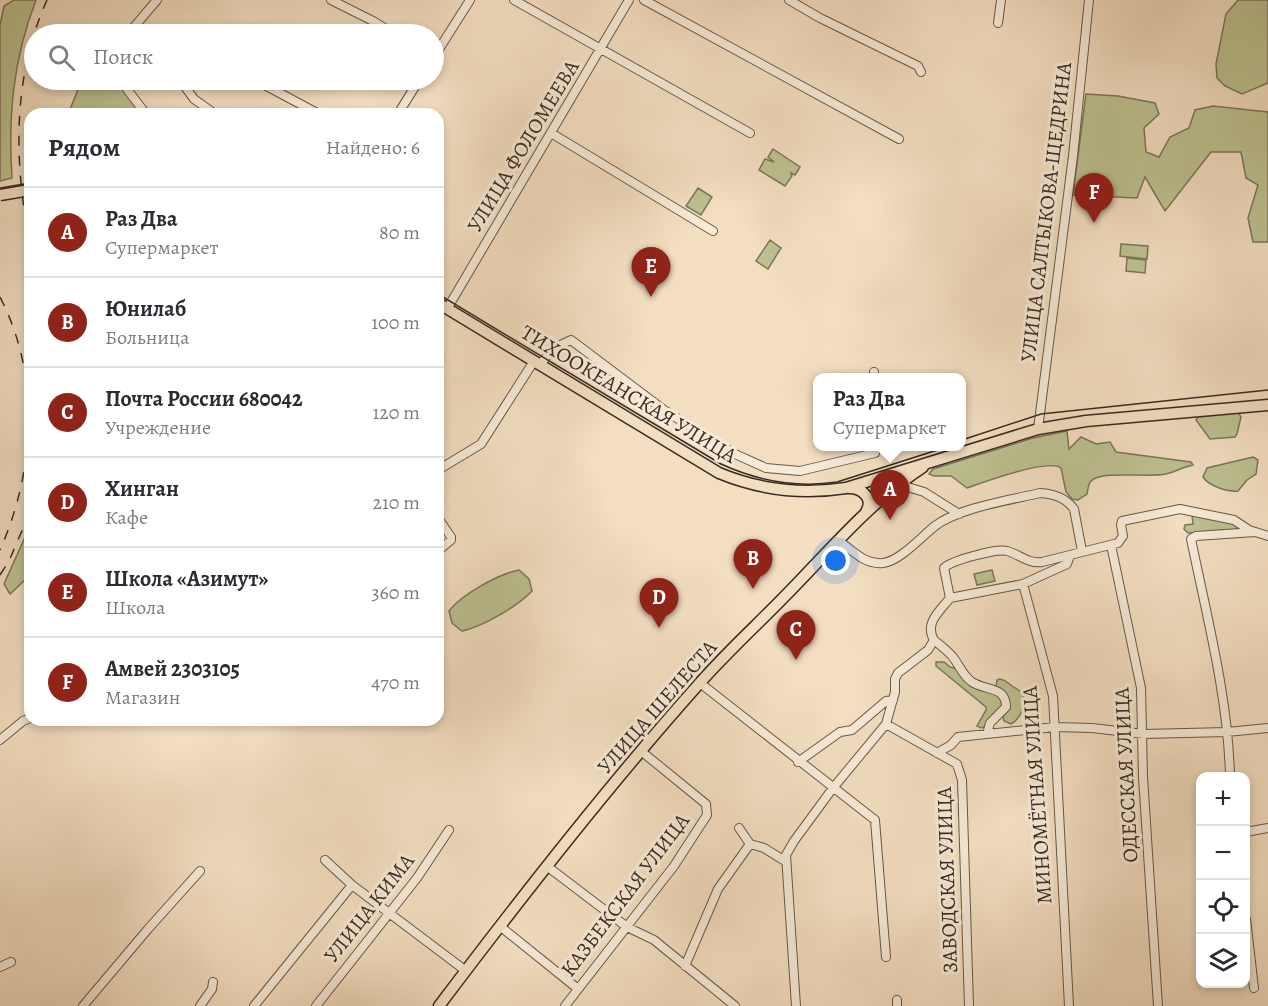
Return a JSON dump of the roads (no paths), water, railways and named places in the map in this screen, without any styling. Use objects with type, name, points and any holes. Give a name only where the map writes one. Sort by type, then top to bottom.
[{"type":"main road","points":[[0,195],[24,191]]},
{"type":"main road","name":"ТИХООКЕАНСКАЯ УЛИЦА","points":[[444,307],[734,479],[778,490],[817,492],[846,488],[966,451]]},
{"type":"main road","name":"ТИХООКЕАНСКАЯ УЛИЦА","points":[[966,451],[1038,429],[1086,421],[1268,405]]},
{"type":"main road","name":"УЛИЦА ШЕЛЕСТА","points":[[439,1006],[641,751],[700,683],[865,515],[898,484],[933,461]]},
{"type":"main road","points":[[846,488],[856,488],[864,492],[869,500],[869,508],[865,515]]},
{"type":"street","points":[[140,24],[157,0]]},
{"type":"street","points":[[331,0],[378,24]]},
{"type":"street","points":[[444,42],[471,0]]},
{"type":"street","points":[[513,0],[750,133]]},
{"type":"street","name":"УЛИЦА ФОЛОМЕЕВА","points":[[444,304],[551,133],[629,0]]},
{"type":"street","points":[[644,0],[899,139]]},
{"type":"street","points":[[789,0],[830,23],[918,66],[921,72]]},
{"type":"street","points":[[998,23],[1001,0]]},
{"type":"street","name":"УЛИЦА САЛТЫКОВА-ЩЕДРИНА","points":[[1038,429],[1073,156],[1089,0]]},
{"type":"street","points":[[128,90],[141,108]]},
{"type":"street","points":[[187,90],[194,99],[207,108]]},
{"type":"street","points":[[275,90],[308,108]]},
{"type":"street","points":[[402,108],[413,90]]},
{"type":"street","points":[[551,133],[713,231]]},
{"type":"street","points":[[444,466],[480,444],[537,363],[552,349],[571,340],[664,410],[735,454],[766,468],[800,471],[875,453],[875,451]]},
{"type":"street","points":[[898,484],[924,492],[958,514]]},
{"type":"street","points":[[839,541],[870,563],[884,563],[896,559],[936,524],[958,514],[1040,492],[1064,499],[1074,508],[1082,551]]},
{"type":"street","points":[[950,598],[944,568],[953,562],[1006,550],[1037,562],[1070,555],[1111,545],[1122,539],[1122,521],[1177,508],[1228,518],[1268,536]]},
{"type":"street","points":[[444,527],[451,537],[450,542],[444,546]]},
{"type":"street","points":[[1230,772],[1227,732],[1213,647],[1191,539],[1196,536],[1255,532]]},
{"type":"street","name":"ОДЕССКАЯ УЛИЦА","points":[[1111,545],[1141,688],[1144,734],[1143,777],[1158,1006]]},
{"type":"street","points":[[987,734],[990,723],[1006,707],[1005,697],[1000,692],[982,687],[965,676],[952,657],[934,640],[930,624],[950,598],[1023,585],[1067,564],[1070,555]]},
{"type":"street","name":"МИНОМЁТНАЯ УЛИЦА","points":[[1023,585],[1053,696],[1069,1006]]},
{"type":"street","points":[[796,1006],[785,861],[794,841],[833,788],[886,724],[898,673],[928,650],[934,640]]},
{"type":"street","points":[[700,683],[875,820],[886,957]]},
{"type":"street","points":[[798,762],[840,732],[852,730],[886,701],[893,700]]},
{"type":"street","points":[[0,740],[24,721]]},
{"type":"street","name":"ЗАВОДСКАЯ УЛИЦА","points":[[886,724],[957,764],[962,780],[969,1006]]},
{"type":"street","points":[[936,753],[944,750],[958,737],[1055,728],[1092,728],[1144,734],[1227,732],[1268,728]]},
{"type":"street","name":"КАЗБЕКСКАЯ УЛИЦА","points":[[565,1006],[674,866],[707,815],[706,804],[641,751]]},
{"type":"street","points":[[739,828],[747,836],[750,844]]},
{"type":"street","points":[[1250,831],[1268,828]]},
{"type":"street","name":"УЛИЦА КИМА","points":[[316,1006],[417,878],[449,830]]},
{"type":"street","points":[[750,844],[764,848],[785,861]]},
{"type":"street","points":[[685,966],[718,889],[750,844]]},
{"type":"street","points":[[325,860],[388,914],[466,971]]},
{"type":"street","points":[[548,867],[627,927],[654,940],[735,1006]]},
{"type":"street","points":[[84,1006],[200,871]]},
{"type":"street","points":[[254,1006],[352,885]]},
{"type":"street","points":[[501,927],[578,989]]},
{"type":"street","points":[[1247,934],[1254,988]]},
{"type":"street","points":[[0,967],[11,962]]},
{"type":"street","points":[[200,1006],[212,989],[213,982]]},
{"type":"tram line","points":[[0,188],[24,184]]},
{"type":"tram line","points":[[444,298],[721,464],[749,475],[778,482],[822,484],[837,482],[934,451]]},
{"type":"tram line","points":[[966,439],[1041,414],[1268,390]]},
{"type":"railway","points":[[38,24],[47,0]]},
{"type":"railway","points":[[24,78],[19,121],[19,152],[24,206]]},
{"type":"railway","points":[[0,297],[13,327],[24,372]]},
{"type":"railway","points":[[0,550],[12,520],[24,469]]},
{"type":"railway","points":[[0,575],[9,561],[24,526]]},
{"type":"place","name":"Амвей 2303105","points":[[1094,223]]},
{"type":"place","name":"Школа «Азимут»","points":[[651,297]]},
{"type":"place","name":"Раз Два","points":[[890,520]]},
{"type":"place","name":"Юнилаб","points":[[753,589]]},
{"type":"place","name":"Хинган","points":[[659,628]]},
{"type":"place","name":"Почта России 680042","points":[[796,660]]}]
